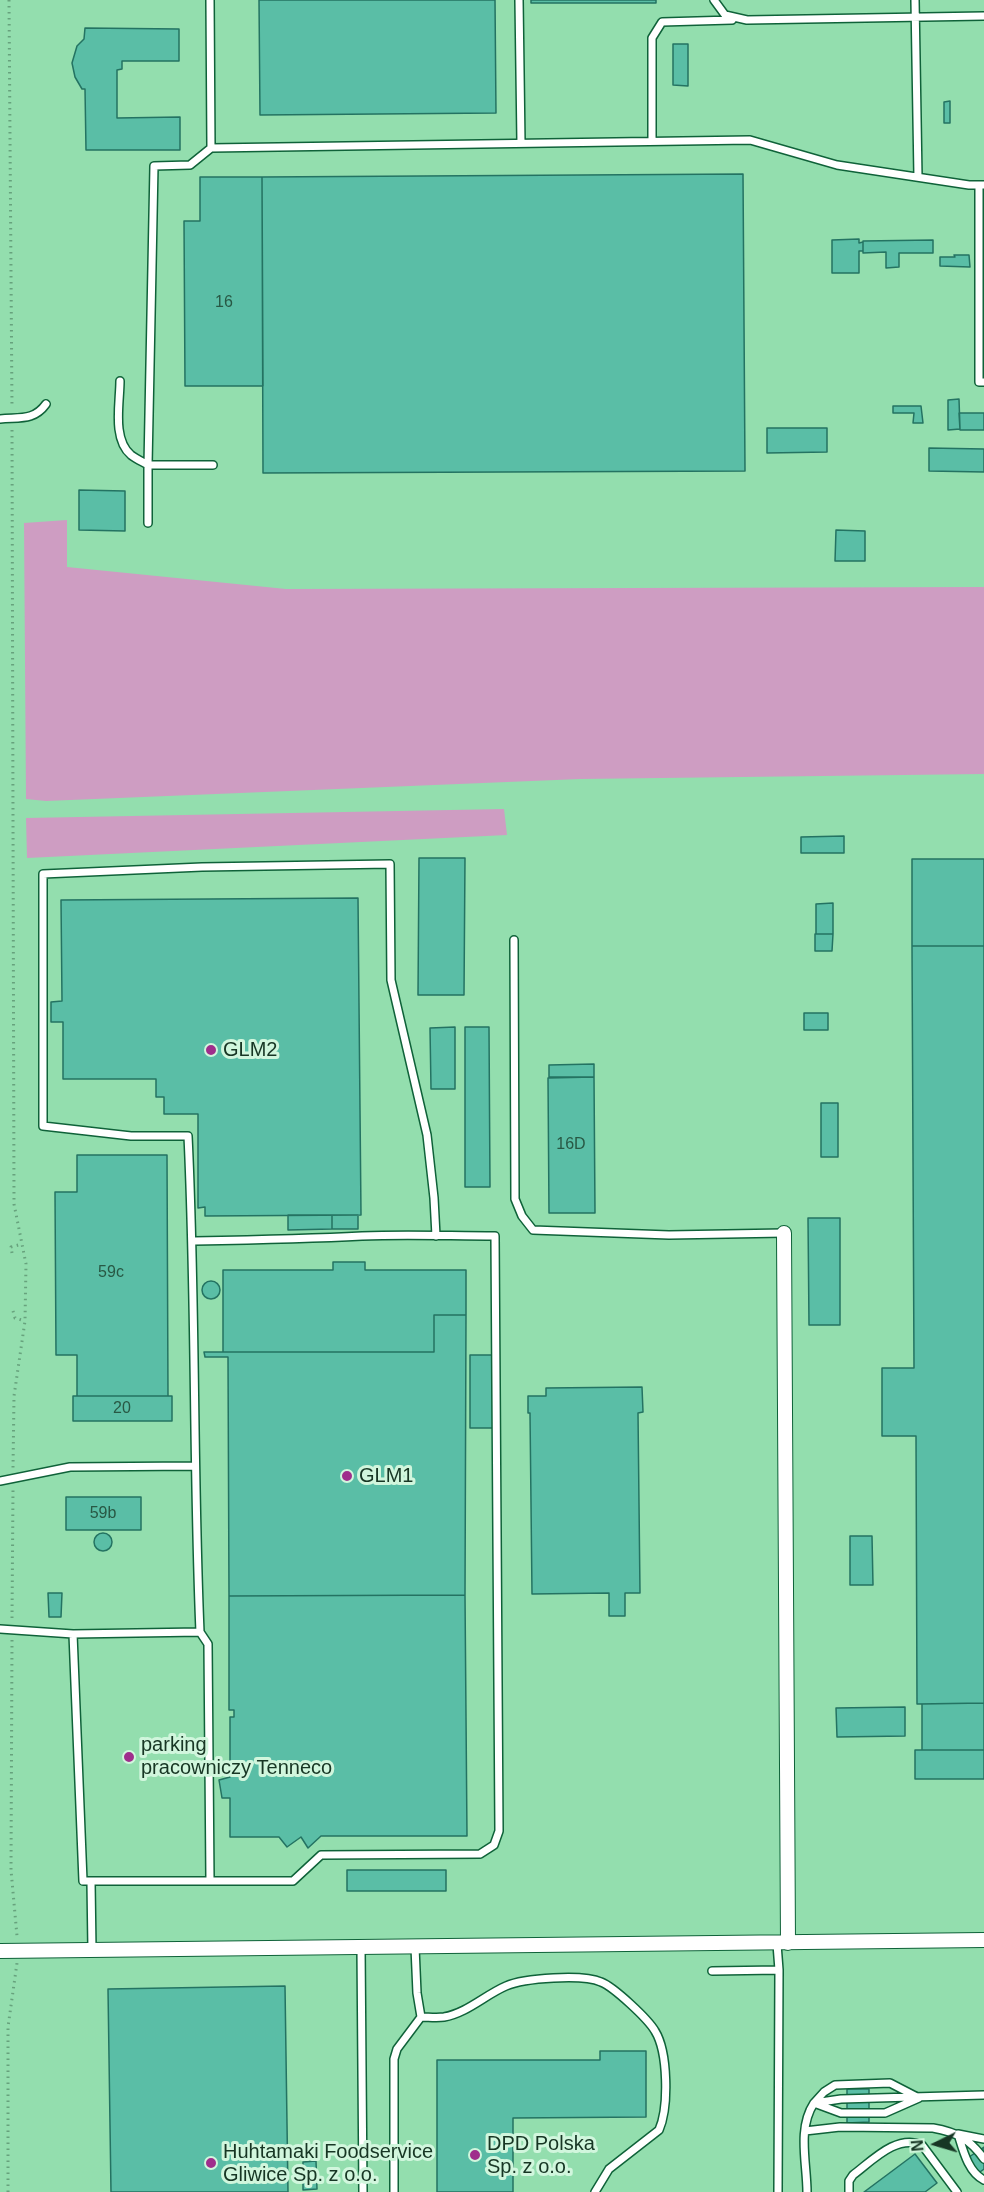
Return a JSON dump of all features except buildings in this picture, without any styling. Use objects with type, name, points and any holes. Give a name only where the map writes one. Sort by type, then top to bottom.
[{"type":"street","points":[[782,1944],[784,1233]]},
{"type":"street","points":[[0,1951],[984,1940]]},
{"type":"lane","points":[[210,0],[211,148]]},
{"type":"lane","points":[[519,0],[521,143]]},
{"type":"lane","points":[[714,0],[725,15],[747,20]]},
{"type":"lane","points":[[915,0],[918,177]]},
{"type":"lane","points":[[652,141],[652,38],[662,22],[984,16]]},
{"type":"lane","points":[[147,523],[154,166],[190,165],[211,148],[750,140],[837,165],[981,185],[979,382],[984,382]]},
{"type":"lane","points":[[120,381],[119,426],[122,442],[130,455],[148,465],[213,465]]},
{"type":"lane","points":[[0,418],[31,417],[40,413],[46,404]]},
{"type":"lane","points":[[210,1881],[208,1644],[200,1632],[194,1466],[193,1241],[188,1136],[130,1136],[43,1126],[43,874],[202,867],[390,864],[391,980],[427,1135],[436,1236]]},
{"type":"lane","points":[[514,940],[515,1199],[522,1216],[533,1230],[669,1235],[784,1233]]},
{"type":"lane","points":[[73,1634],[83,1881],[293,1881],[321,1856],[480,1854],[494,1845],[499,1831],[495,1236],[363,1236],[327,1239],[193,1241]]},
{"type":"lane","points":[[0,1481],[70,1467],[194,1466]]},
{"type":"lane","points":[[0,1629],[73,1634],[200,1632]]},
{"type":"lane","points":[[92,1881],[92,1950]]},
{"type":"lane","points":[[778,2192],[779,1970],[782,1944]]},
{"type":"lane","points":[[361,1947],[363,2192]]},
{"type":"lane","points":[[394,2192],[394,2059],[397,2049],[421,2017],[415,1947]]},
{"type":"lane","points":[[712,1971],[779,1970]]},
{"type":"lane","points":[[421,2017],[444,2016],[458,2012],[505,1986],[524,1980],[585,1978],[602,1982],[646,2018],[662,2042],[665,2101],[663,2121],[659,2130],[609,2169],[595,2192]]},
{"type":"lane","points":[[807,2192],[804,2131],[814,2103],[829,2088],[841,2084],[890,2083],[919,2098]]},
{"type":"lane","points":[[814,2103],[841,2099],[984,2095]]},
{"type":"lane","points":[[814,2103],[841,2113],[885,2113],[919,2098]]},
{"type":"lane","points":[[804,2131],[840,2127],[919,2126],[984,2139]]},
{"type":"lane","points":[[958,2134],[970,2142],[984,2159]]},
{"type":"lane","points":[[958,2134],[965,2156],[979,2178],[984,2180]]},
{"type":"lane","points":[[849,2192],[849,2181],[853,2175],[892,2146],[904,2142],[922,2145],[957,2192]]},
{"type":"path","points":[[8,2192],[8,2027],[19,1951],[11,1870],[14,1396],[25,1321],[27,1264],[14,1204],[15,808],[9,0]]},
{"type":"path","points":[[12,1253],[11,1247],[22,1244]]},
{"type":"path","points":[[13,1311],[15,1318],[25,1321]]},
{"type":"shaded area","points":[[67,520],[67,567],[286,589],[984,587],[984,774],[580,779],[46,801],[26,799],[24,523]]},
{"type":"shaded area","points":[[504,809],[507,835],[27,858],[26,818]]},
{"type":"place","name":"GLM2","points":[[211,1050]]},
{"type":"place","name":"GLM1","points":[[347,1476]]},
{"type":"place","name":"parking pracowniczy Tenneco","points":[[129,1757]]},
{"type":"place","name":"DPD Polska Sp. z o.o.","points":[[475,2155]]},
{"type":"place","name":"Huhtamaki Foodservice Gliwice Sp. z o.o.","points":[[211,2163]]}]
